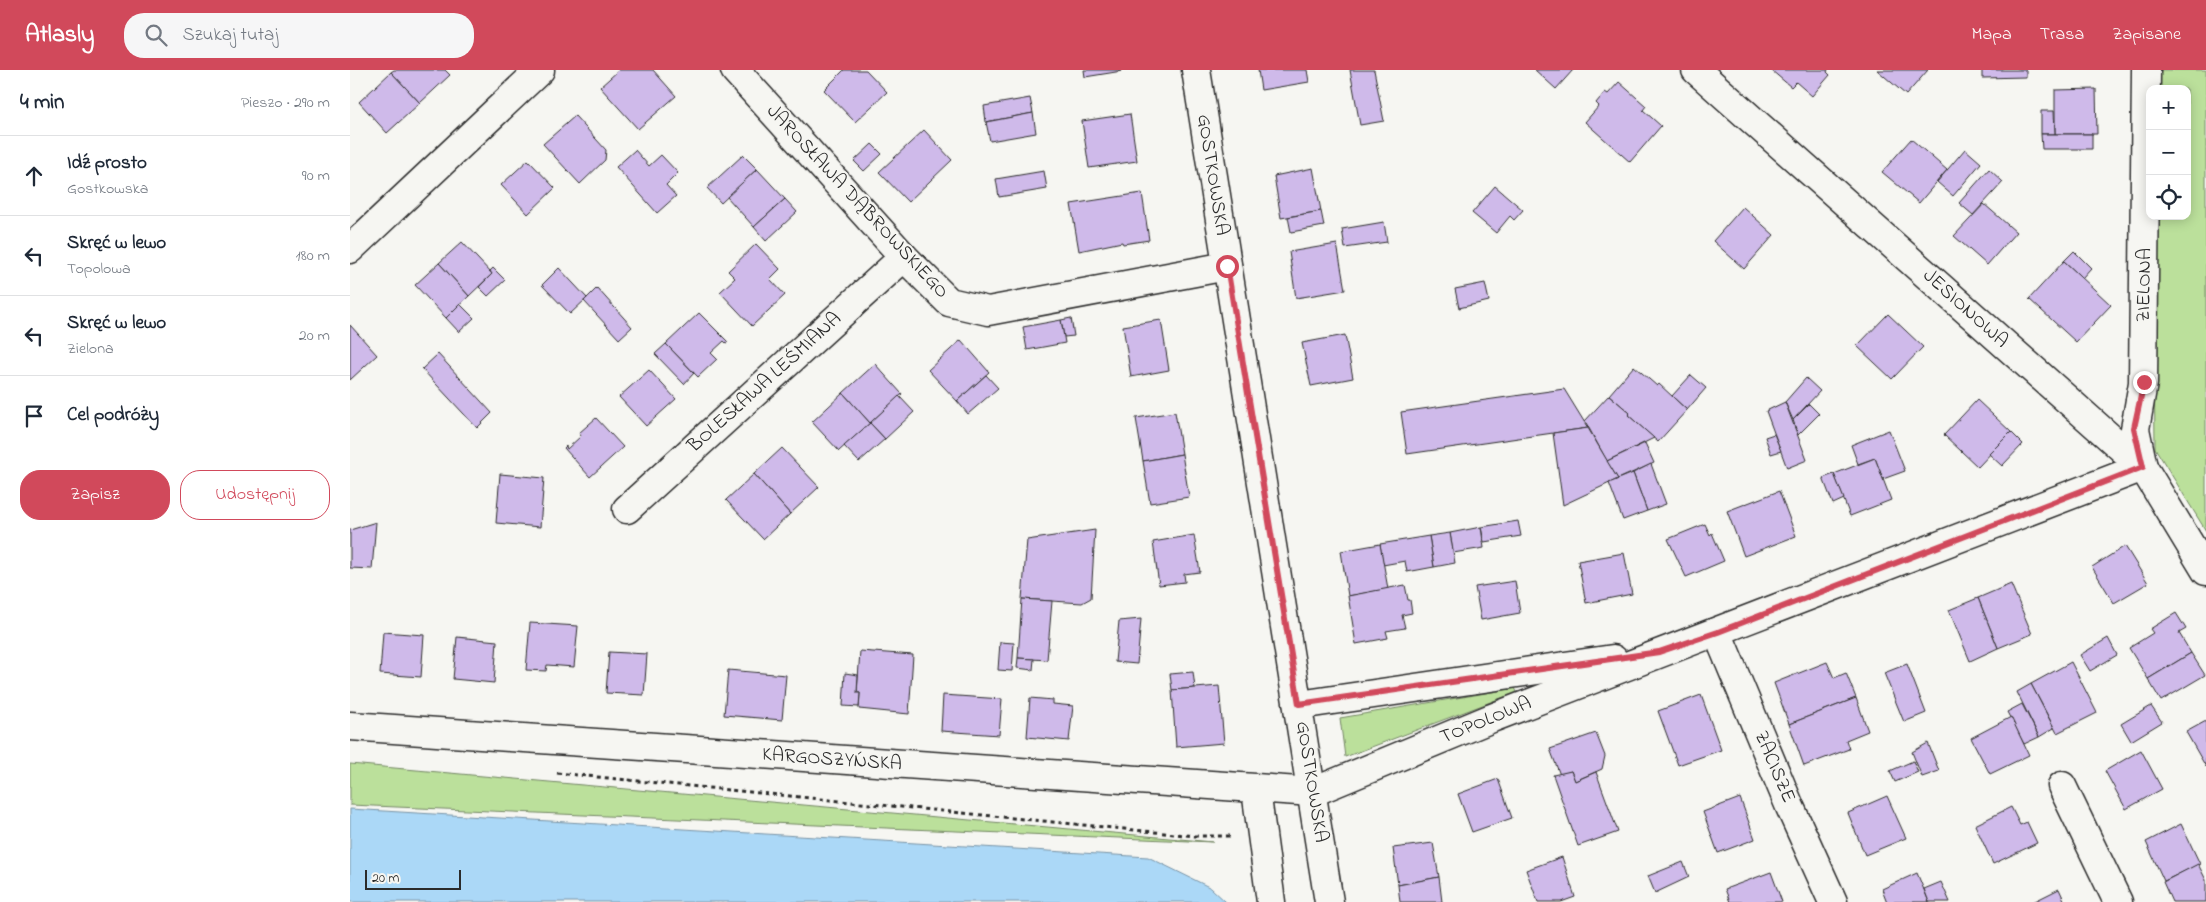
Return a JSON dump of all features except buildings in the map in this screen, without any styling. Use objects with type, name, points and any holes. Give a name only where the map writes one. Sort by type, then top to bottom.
[{"type":"street","points":[[350,249],[540,70]]},
{"type":"street","name":"JAROSŁAWA DĄBROWSKIEGO","points":[[735,70],[904,257],[949,302],[988,311],[1227,266]]},
{"type":"street","name":"GOSTKOWSKA","points":[[1196,70],[1299,704],[1329,902]]},
{"type":"street","name":"JESIONOWA","points":[[1696,70],[2143,467],[2206,571]]},
{"type":"street","name":"ZIELONA","points":[[2143,467],[2134,428],[2144,382],[2146,70]]},
{"type":"street","name":"BOLESŁAWA LEŚMIANA","points":[[627,509],[904,257]]},
{"type":"street","name":"TOPOLOWA","points":[[1313,792],[1659,652],[1718,632],[2143,467]]},
{"type":"street","name":"ZACISZE","points":[[1718,632],[1790,807],[1833,902]]},
{"type":"street","name":"TOPOLOWA","points":[[1299,704],[1659,652]]},
{"type":"street","name":"KARGOSZYŃSKA","points":[[350,726],[1256,790],[1313,792]]},
{"type":"street","points":[[2062,786],[2118,902]]},
{"type":"street","points":[[1256,790],[1261,836],[1272,902]]},
{"type":"path","points":[[549,772],[1195,836],[1261,836]]},
{"type":"green space","points":[[2152,70],[2206,70],[2206,531],[2155,448],[2153,220],[2191,220],[2191,85],[2152,85]]},
{"type":"green space","points":[[1515,688],[1517,692],[1345,757],[1340,718]]},
{"type":"green space","points":[[350,764],[1213,842],[350,805]]},
{"type":"water","points":[[350,809],[1148,857],[1211,888],[1226,902],[350,902]]},
{"type":"route","points":[[1227,266],[1299,704],[1659,652],[1718,632],[2143,467],[2134,428],[2144,382]]}]
